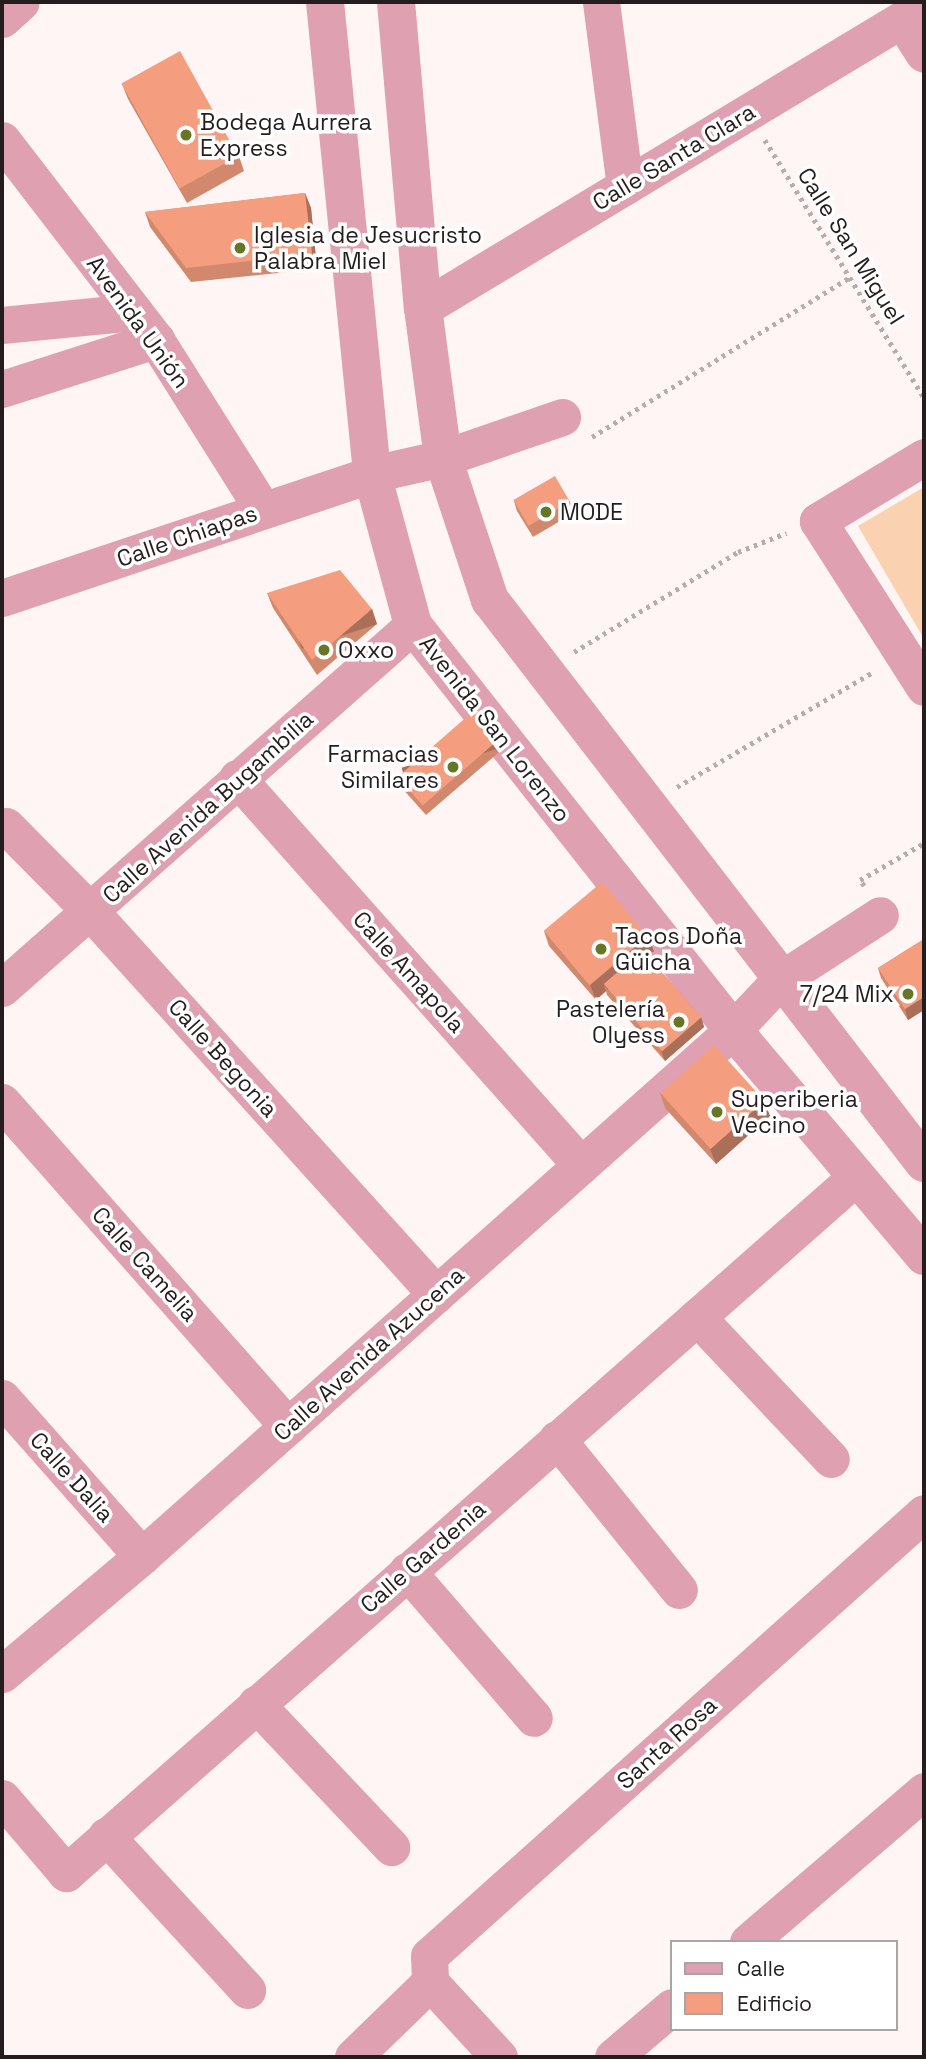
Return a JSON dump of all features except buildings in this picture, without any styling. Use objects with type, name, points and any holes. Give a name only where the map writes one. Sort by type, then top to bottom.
[{"type":"street","points":[[2,19],[21,2]]},
{"type":"street","name":"Avenida San Lorenzo","points":[[325,2],[372,474],[413,625],[733,1030],[855,1178],[924,1256]]},
{"type":"street","points":[[396,2],[423,308],[443,458],[490,600],[780,981],[924,1163]]},
{"type":"street","points":[[601,2],[625,186]]},
{"type":"street","points":[[913,13],[924,54]]},
{"type":"street","name":"Calle Santa Clara","points":[[423,308],[913,13]]},
{"type":"street","name":"Avenida Unión","points":[[2,140],[156,340],[263,510]]},
{"type":"street","points":[[2,325],[134,312]]},
{"type":"street","points":[[2,389],[156,340]]},
{"type":"street","name":"Calle Chiapas","points":[[2,598],[372,474],[443,458],[562,417]]},
{"type":"street","points":[[924,457],[818,521],[924,687]]},
{"type":"street","name":"Calle Avenida Bugambilia","points":[[2,988],[413,625]]},
{"type":"street","name":"Calle Amapola","points":[[237,778],[580,1166]]},
{"type":"street","name":"Calle Begonia","points":[[6,826],[91,912],[436,1294]]},
{"type":"street","name":"Calle Avenida Azucena","points":[[2,1674],[142,1556],[733,1030],[780,981],[880,915]]},
{"type":"street","name":"Calle Camelia","points":[[2,1102],[288,1426]]},
{"type":"street","name":"Calle Gardenia","points":[[2,1798],[66,1873],[855,1178]]},
{"type":"street","points":[[697,1317],[831,1459]]},
{"type":"street","name":"Calle Dalia","points":[[5,1408],[142,1556]]},
{"type":"street","points":[[557,1439],[680,1590]]},
{"type":"street","name":"Santa Rosa","points":[[430,1982],[429,1956],[924,1513]]},
{"type":"street","points":[[407,1571],[534,1718]]},
{"type":"street","points":[[256,1704],[391,1847]]},
{"type":"street","points":[[750,1940],[924,1791]]},
{"type":"street","points":[[106,1836],[247,1990]]},
{"type":"street","points":[[353,2057],[430,1982],[499,2057]]},
{"type":"street","points":[[613,2057],[670,2009]]},
{"type":"path","name":"Calle San Miguel","points":[[748,112],[924,397]]},
{"type":"path","points":[[562,417],[578,446],[850,277]]},
{"type":"path","points":[[543,671],[738,552],[818,521]]},
{"type":"path","points":[[646,805],[904,655]]},
{"type":"path","points":[[880,915],[860,880],[924,843]]},
{"type":"shaded area","points":[[924,487],[924,639],[858,526]]},
{"type":"place","name":"Bodega Aurrera Express","points":[[186,135]]},
{"type":"place","name":"Iglesia de Jesucristo Palabra Miel","points":[[240,248]]},
{"type":"place","name":"MODE","points":[[546,512]]},
{"type":"place","name":"Oxxo","points":[[324,650]]},
{"type":"place","name":"Farmacias Similares","points":[[453,767]]},
{"type":"place","name":"Tacos Doña Güicha","points":[[601,949]]},
{"type":"place","name":"7/24 Mix","points":[[908,994]]},
{"type":"place","name":"Pastelería Olyess","points":[[679,1022]]},
{"type":"place","name":"Superiberia Vecino","points":[[717,1112]]}]
